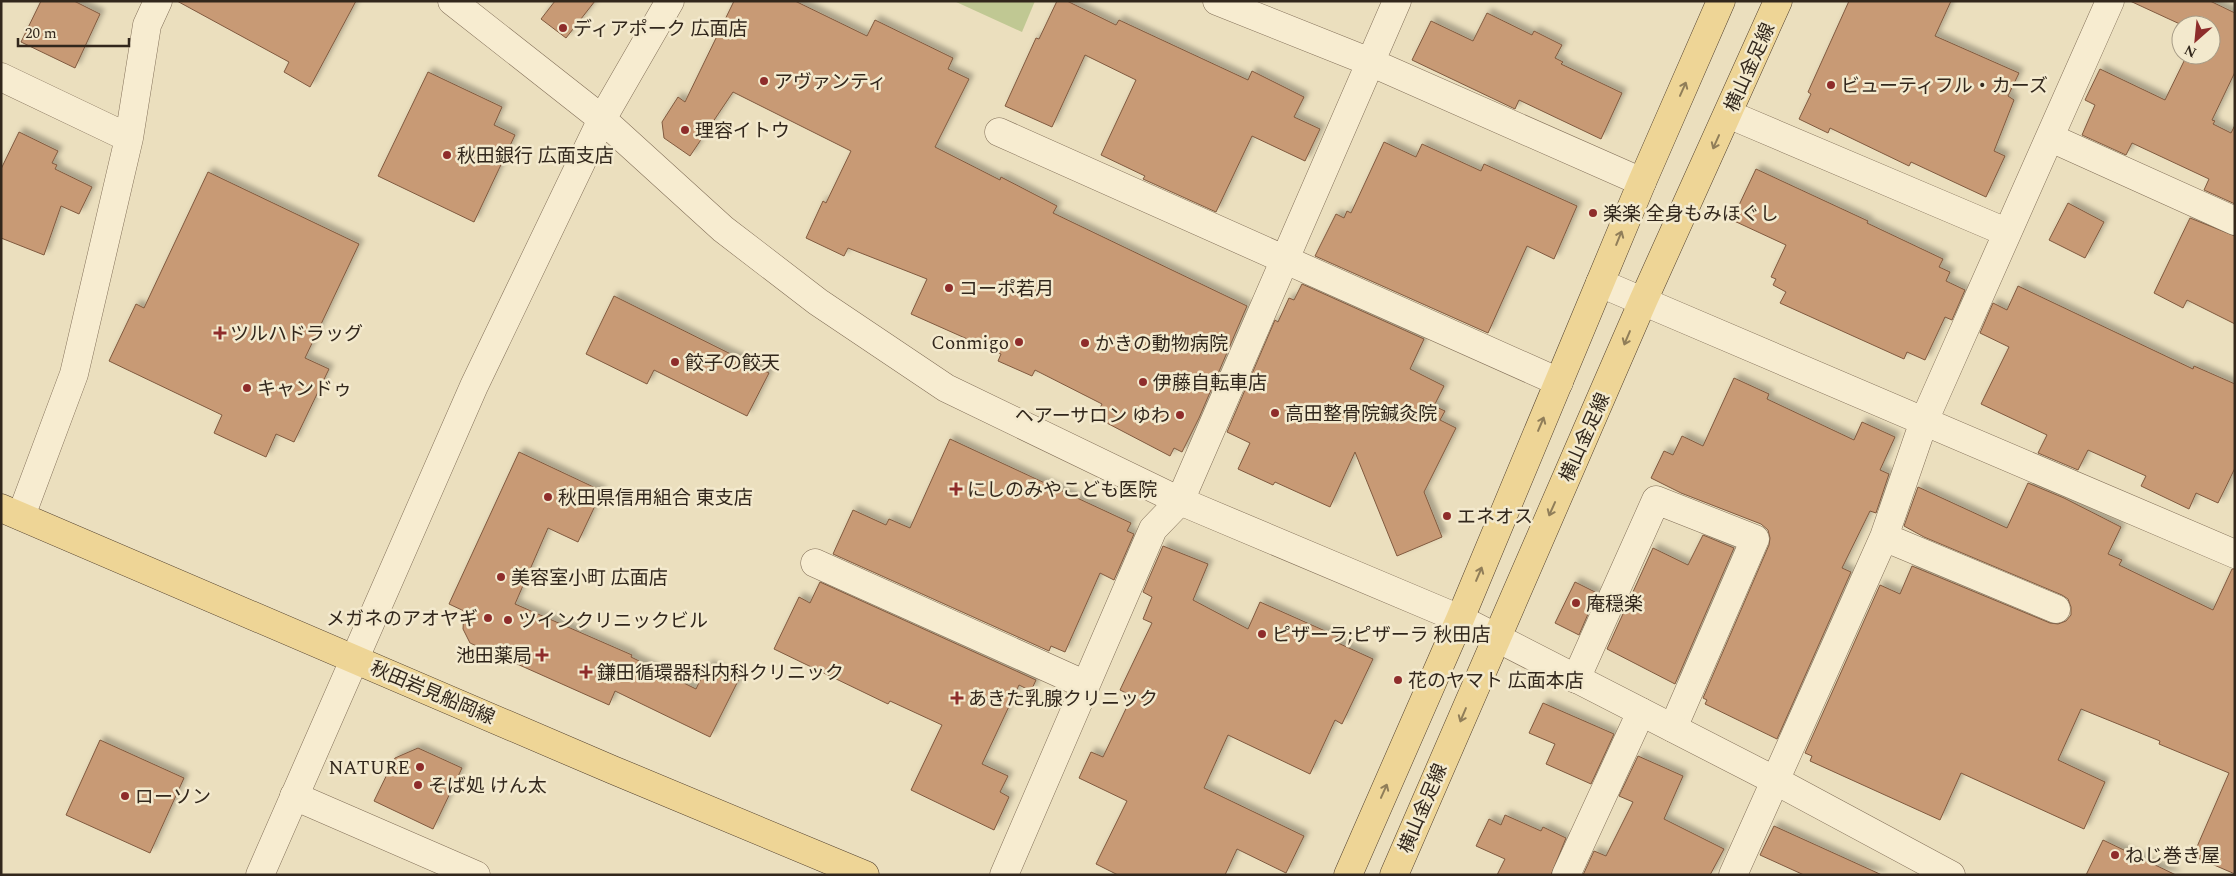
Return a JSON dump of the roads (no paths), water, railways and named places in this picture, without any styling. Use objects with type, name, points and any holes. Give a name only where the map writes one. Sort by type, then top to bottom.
[{"type":"main road","points":[[1348,875],[1460,619],[1642,182],[1721,1]]},
{"type":"main road","name":"横山金足線","points":[[1394,875],[1643,301],[1778,1]]},
{"type":"main road","name":"秋田岩見船岡線","points":[[11,512],[865,875]]},
{"type":"street","points":[[11,512],[74,374],[129,138],[147,25],[158,1]]},
{"type":"street","points":[[452,1],[602,119],[723,229],[818,302],[946,388],[1180,501],[1460,619],[1776,781],[1951,875]]},
{"type":"street","points":[[260,875],[474,386],[602,119],[670,1]]},
{"type":"street","points":[[1217,1],[1370,62],[1642,182]]},
{"type":"street","points":[[1004,875],[1153,529],[1180,501],[1396,1]]},
{"type":"street","points":[[1733,875],[1884,537],[1924,421],[2006,232],[2051,138],[2110,1]]},
{"type":"street","points":[[1,77],[129,138]]},
{"type":"street","points":[[1728,114],[2006,232]]},
{"type":"street","points":[[999,132],[1284,261],[1559,382]]},
{"type":"street","points":[[2051,138],[2235,221]]},
{"type":"street","points":[[1600,283],[2235,554]]},
{"type":"street","points":[[1576,679],[1656,500],[1755,539],[1673,728]]},
{"type":"street","points":[[1884,537],[2056,610]]},
{"type":"street","points":[[814,563],[1086,685]]},
{"type":"street","points":[[1566,875],[1641,712]]},
{"type":"street","points":[[294,796],[476,875]]},
{"type":"place","name":"ディアポーク 広面店","points":[[563,28]]},
{"type":"place","name":"アヴァンティ","points":[[764,81]]},
{"type":"place","name":"ビューティフル・カーズ","points":[[1831,85]]},
{"type":"place","name":"理容イトウ","points":[[685,130]]},
{"type":"place","name":"秋田銀行 広面支店","points":[[447,155]]},
{"type":"place","name":"楽楽 全身もみほぐし","points":[[1593,213]]},
{"type":"place","name":"コーポ若月","points":[[949,288]]},
{"type":"place","name":"ツルハドラッグ","points":[[220,333]]},
{"type":"place","name":"Conmigo","points":[[1019,342]]},
{"type":"place","name":"かきの動物病院","points":[[1085,343]]},
{"type":"place","name":"餃子の餃天","points":[[675,362]]},
{"type":"place","name":"伊藤自転車店","points":[[1143,382]]},
{"type":"place","name":"キャンドゥ","points":[[247,388]]},
{"type":"place","name":"高田整骨院鍼灸院","points":[[1275,413]]},
{"type":"place","name":"ヘアーサロン ゆわ","points":[[1180,415]]},
{"type":"place","name":"にしのみやこども医院","points":[[956,489]]},
{"type":"place","name":"秋田県信用組合 東支店","points":[[548,497]]},
{"type":"place","name":"エネオス","points":[[1447,516]]},
{"type":"place","name":"美容室小町 広面店","points":[[501,577]]},
{"type":"place","name":"庵穏楽","points":[[1576,603]]},
{"type":"place","name":"メガネのアオヤギ","points":[[488,618]]},
{"type":"place","name":"ツインクリニックビル","points":[[508,620]]},
{"type":"place","name":"ピザーラ;ピザーラ 秋田店","points":[[1262,634]]},
{"type":"place","name":"池田薬局","points":[[542,655]]},
{"type":"place","name":"鎌田循環器科内科クリニック","points":[[586,672]]},
{"type":"place","name":"花のヤマト 広面本店","points":[[1398,680]]},
{"type":"place","name":"あきた乳腺クリニック","points":[[957,698]]},
{"type":"place","name":"NATURE","points":[[420,767]]},
{"type":"place","name":"そば処 けん太","points":[[418,785]]},
{"type":"place","name":"ローソン","points":[[125,796]]},
{"type":"place","name":"ねじ巻き屋","points":[[2115,855]]}]
